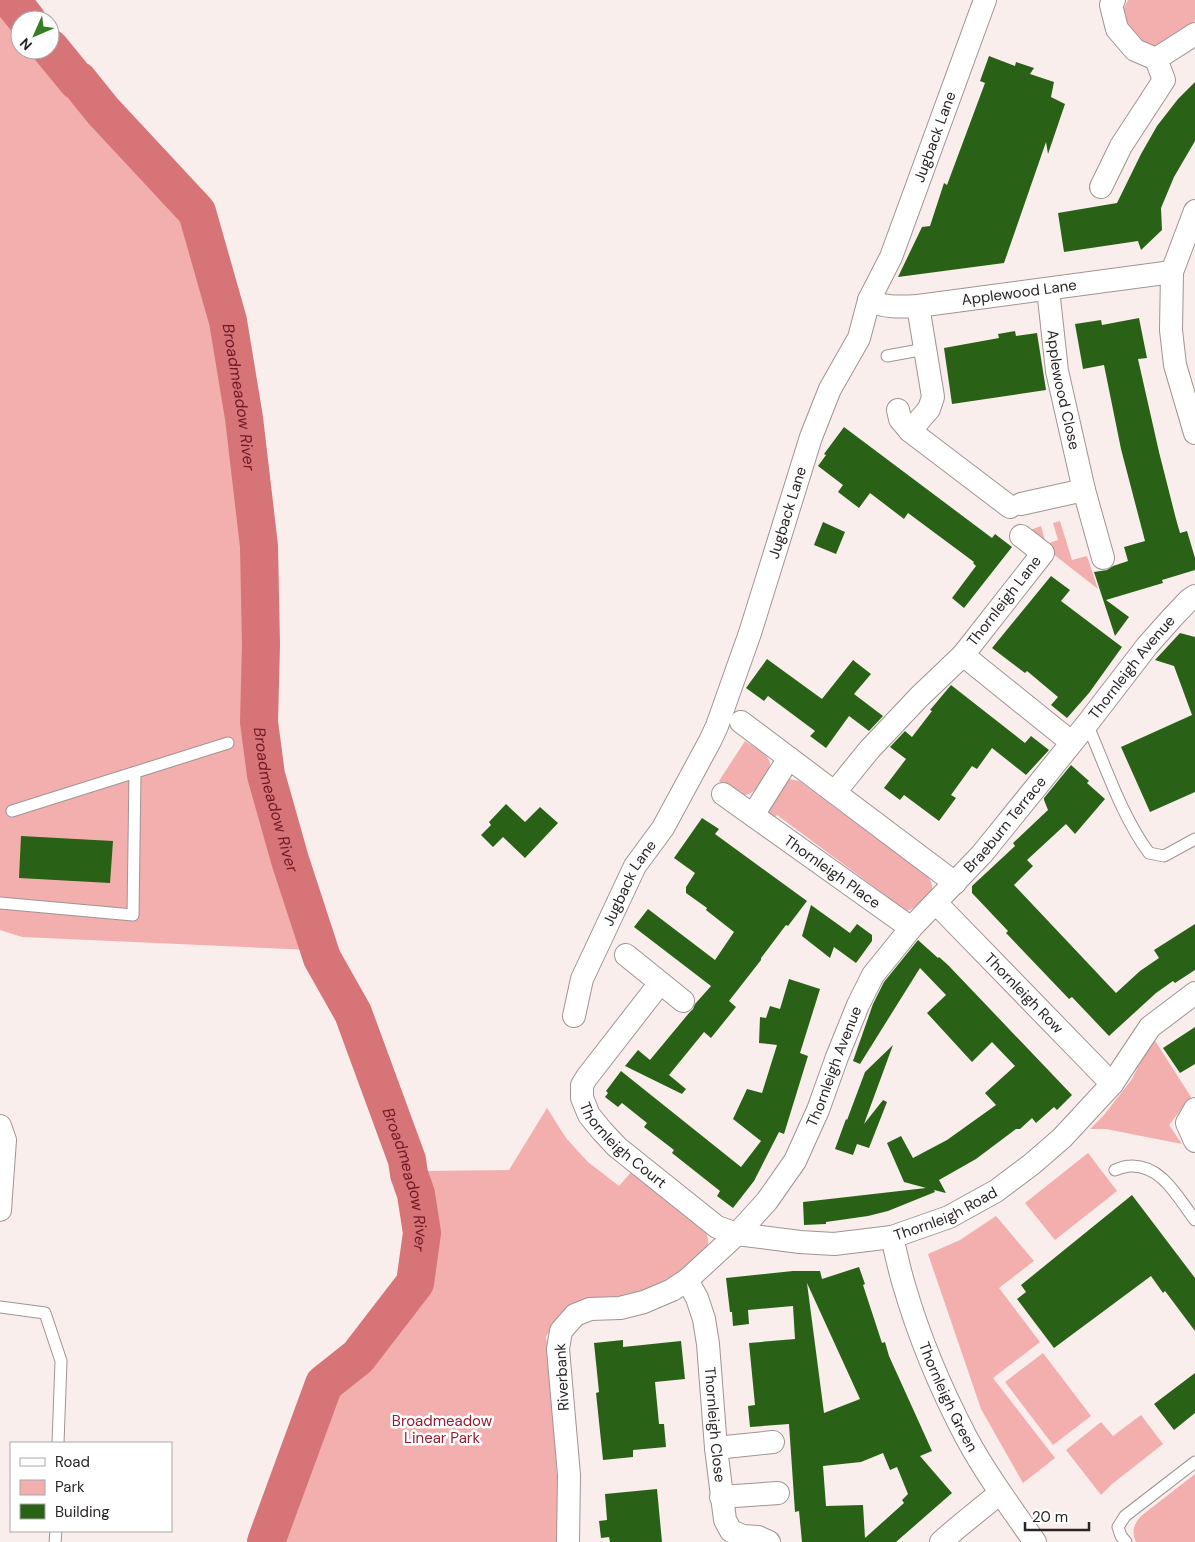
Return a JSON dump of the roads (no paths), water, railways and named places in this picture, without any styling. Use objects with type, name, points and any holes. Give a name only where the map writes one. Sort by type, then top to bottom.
[{"type":"street","name":"Jugback Lane","points":[[574,1016],[582,979],[635,866],[664,828],[717,726],[750,633],[812,437],[830,389],[859,338],[869,300],[891,257],[985,0]]},
{"type":"street","points":[[1101,187],[1121,146],[1164,80],[1156,59],[1136,50],[1117,29],[1111,5],[1114,0]]},
{"type":"street","points":[[1156,59],[1192,40]]},
{"type":"street","points":[[1195,212],[1172,272],[1171,330],[1176,365],[1195,433]]},
{"type":"street","name":"Applewood Lane","points":[[869,300],[878,304],[903,307],[918,306],[1172,272]]},
{"type":"street","name":"Applewood Close","points":[[1048,289],[1057,371],[1084,490],[1103,558]]},
{"type":"street","points":[[910,431],[929,409],[933,397],[918,306]]},
{"type":"street","points":[[898,410],[900,419],[910,431],[1015,505],[1084,490]]},
{"type":"street","name":"Thornleigh Lane","points":[[1022,536],[1043,553],[963,655],[1071,742]]},
{"type":"street","name":"Thornleigh Avenue","points":[[1071,742],[1147,646],[1195,596]]},
{"type":"street","points":[[835,792],[870,750],[919,697],[963,655]]},
{"type":"street","points":[[741,722],[955,883]]},
{"type":"street","name":"Braeburn Terrace","points":[[936,903],[982,854],[1071,742]]},
{"type":"street","points":[[753,815],[789,758]]},
{"type":"street","name":"Thornleigh Place","points":[[723,794],[911,928]]},
{"type":"street","name":"Thornleigh Avenue","points":[[737,1234],[767,1201],[796,1161],[818,1110],[858,1005],[873,975],[911,928],[936,903]]},
{"type":"street","name":"Thornleigh Row","points":[[936,903],[1112,1084]]},
{"type":"street","points":[[626,955],[684,1001]]},
{"type":"street","name":"Thornleigh Court","points":[[660,983],[587,1077],[582,1085],[582,1098],[589,1115],[617,1147],[717,1227],[737,1234]]},
{"type":"street","name":"Thornleigh Road","points":[[737,1234],[834,1244],[892,1237],[948,1217],[996,1191],[1062,1138],[1112,1084],[1132,1057],[1150,1027],[1195,994]]},
{"type":"street","points":[[0,1126],[5,1140],[0,1210]]},
{"type":"street","name":"Riverbank","points":[[568,1542],[570,1476],[558,1349],[561,1331],[575,1315],[590,1309],[620,1308],[644,1302],[672,1290],[687,1280],[737,1234]]},
{"type":"street","name":"Thornleigh Green","points":[[892,1237],[904,1286],[939,1382],[967,1438],[1000,1493],[1035,1542]]},
{"type":"street","name":"Thornleigh Close","points":[[687,1280],[697,1298],[708,1344],[724,1520],[731,1531],[743,1536],[758,1537],[769,1542]]},
{"type":"street","points":[[716,1448],[773,1442]]},
{"type":"street","points":[[721,1497],[778,1493]]},
{"type":"street","points":[[941,1542],[1000,1493]]},
{"type":"lane","points":[[887,356],[925,349]]},
{"type":"lane","points":[[1087,724],[1120,800],[1140,841],[1149,854],[1164,856],[1195,839]]},
{"type":"lane","points":[[12,811],[228,743]]},
{"type":"lane","points":[[0,903],[133,915],[135,772]]},
{"type":"lane","points":[[1115,1170],[1130,1166],[1154,1171],[1169,1185],[1195,1220]]},
{"type":"lane","points":[[0,1307],[45,1313],[61,1361],[58,1442]]},
{"type":"lane","points":[[1126,1542],[1118,1527],[1125,1516],[1195,1462]]},
{"type":"waterway","name":"Broadmeadow River","points":[[11,0],[19,10]]},
{"type":"waterway","name":"Broadmeadow River","points":[[60,60],[103,111],[197,212],[228,321],[244,418],[259,546],[261,645],[259,722],[266,775],[290,860],[322,958],[353,1013],[407,1160],[409,1174],[416,1194],[422,1233],[415,1283],[358,1357],[324,1384],[266,1542]]},
{"type":"park label","name":"Broadmeadow Linear Park","points":[[442,1430]]}]
